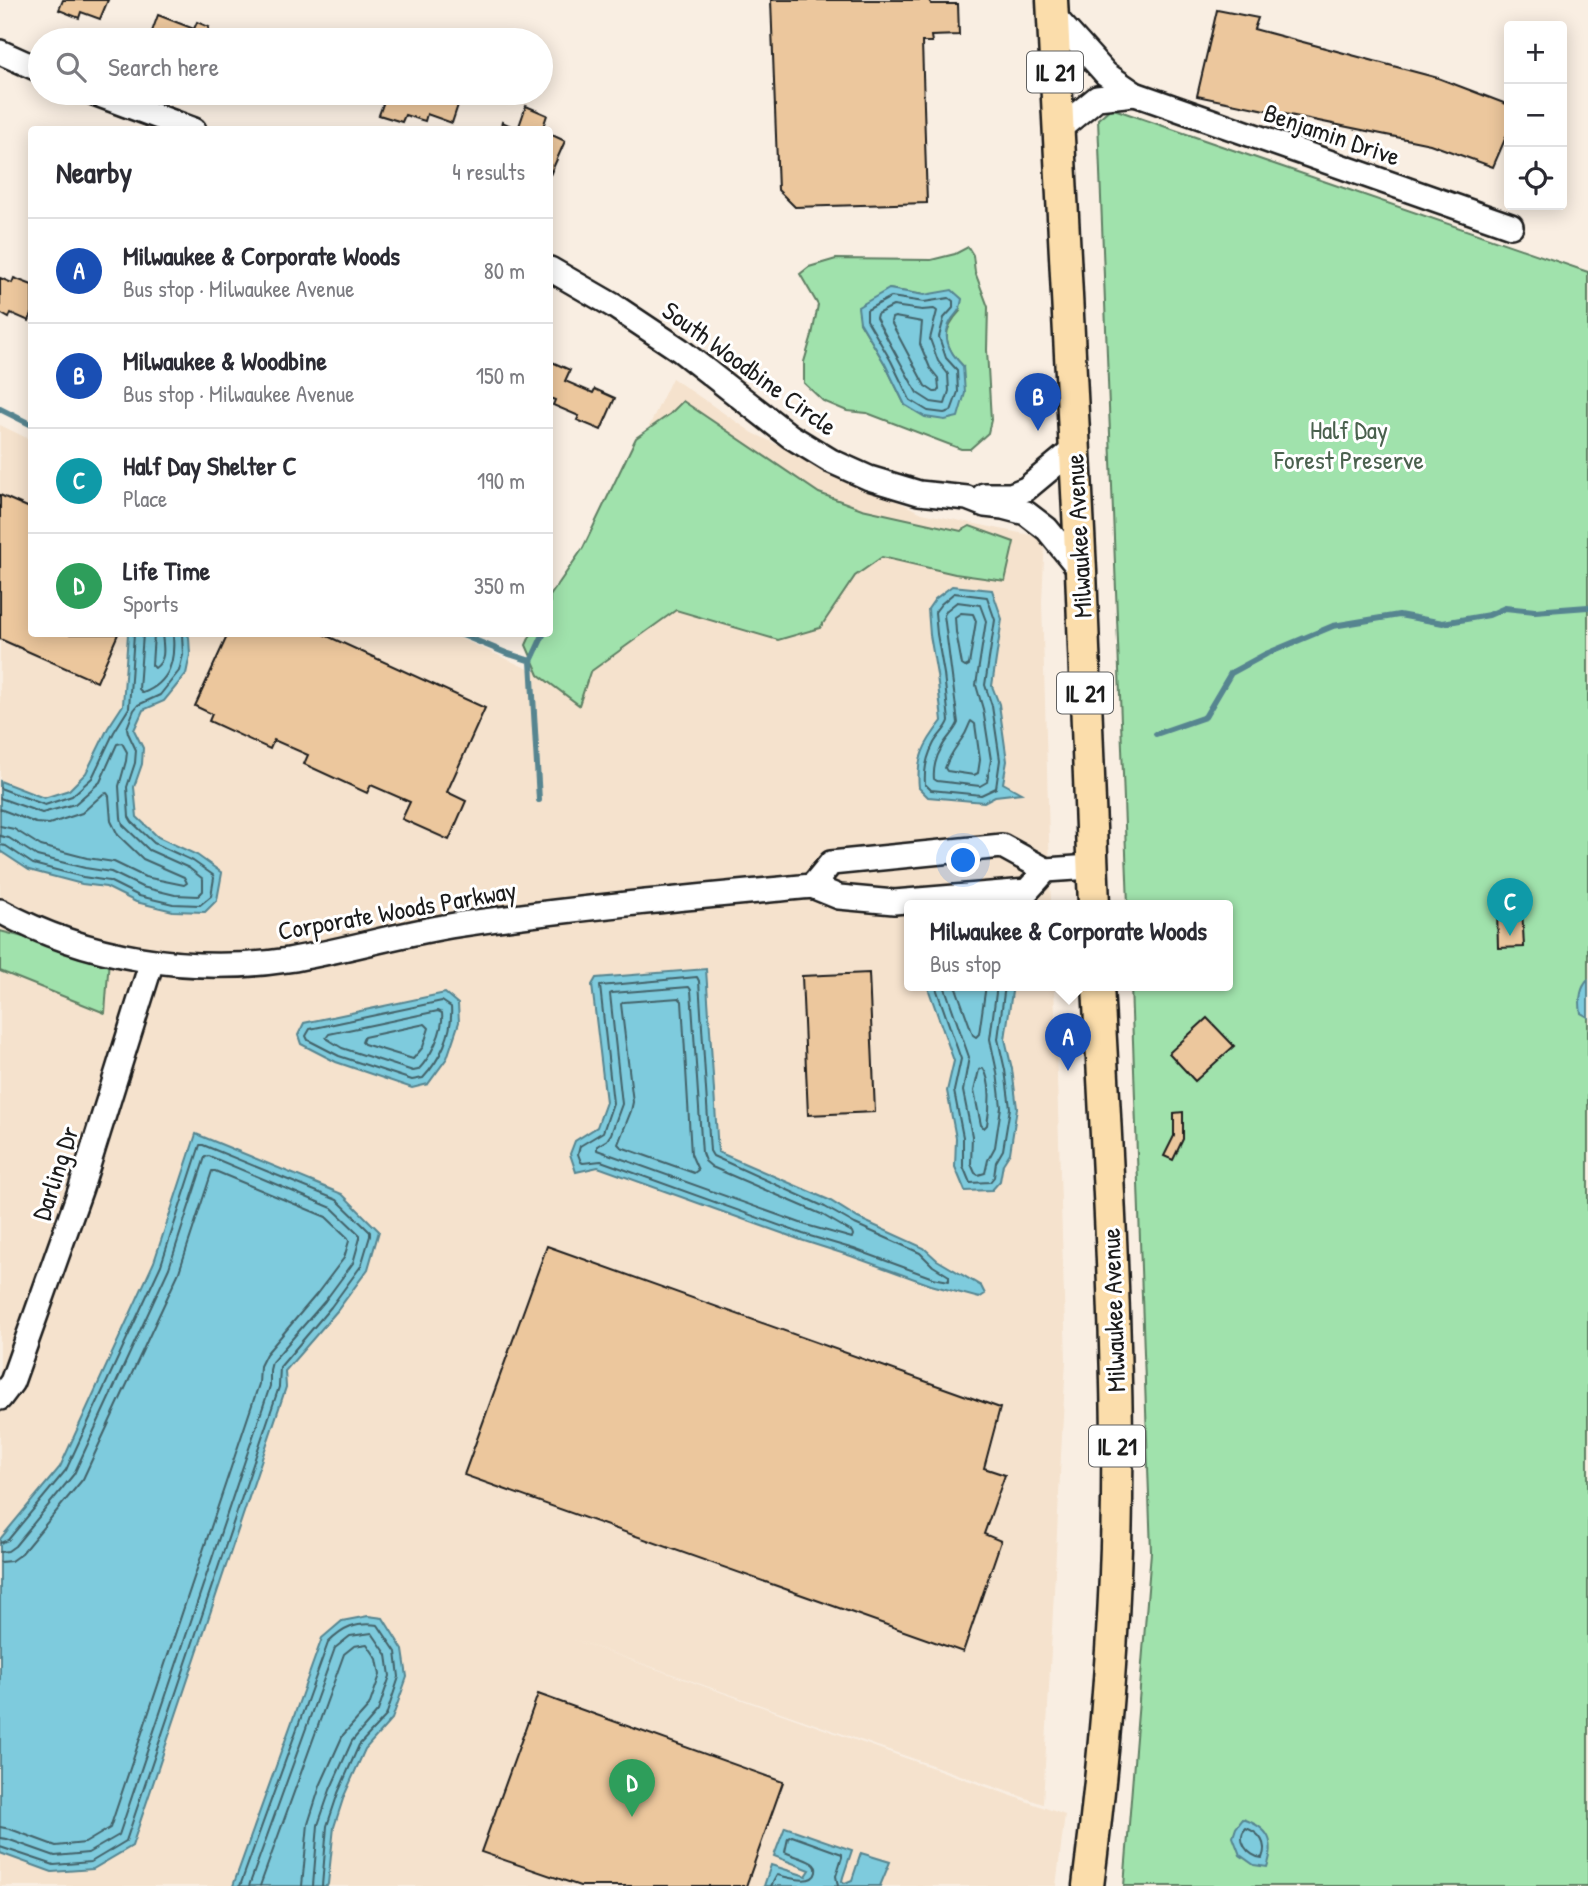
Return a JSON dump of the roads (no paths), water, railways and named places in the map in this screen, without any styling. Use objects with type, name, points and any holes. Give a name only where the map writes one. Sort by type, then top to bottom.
[{"type":"main road","name":"Milwaukee Avenue","points":[[1052,7],[1081,571],[1094,900]]},
{"type":"main road","name":"Milwaukee Avenue","points":[[1088,1886],[1108,1693],[1115,1558],[1117,1437],[1098,991]]},
{"type":"street","name":"Benjamin Drive","points":[[1052,7],[1106,74],[1135,94],[1511,226]]},
{"type":"street","points":[[0,52],[28,65]]},
{"type":"street","name":"Benjamin Drive","points":[[1058,130],[1097,98],[1135,94]]},
{"type":"street","points":[[126,105],[183,126]]},
{"type":"street","name":"South Woodbine Circle","points":[[553,271],[614,306],[680,350],[790,436],[831,461],[869,478],[919,493],[967,498],[985,505],[1026,513],[1047,529],[1081,571]]},
{"type":"street","name":"South Woodbine Circle","points":[[967,498],[1011,495],[1026,489],[1074,449]]},
{"type":"street","points":[[812,886],[831,863],[1002,846],[1046,870],[1091,867]]},
{"type":"street","name":"Corporate Woods Parkway","points":[[918,900],[1027,891],[1046,870]]},
{"type":"street","name":"Corporate Woods Parkway","points":[[0,911],[50,935],[93,949],[152,961],[247,964],[287,960],[394,936],[498,919],[812,886],[839,897],[904,901]]},
{"type":"street","name":"Darling Dr","points":[[0,1398],[12,1382],[81,1188],[152,961]]},
{"type":"water","points":[[889,289],[924,295],[952,290],[962,299],[947,332],[948,344],[963,366],[965,393],[958,417],[945,420],[925,417],[905,405],[860,322],[858,307]]},
{"type":"water","points":[[952,586],[992,590],[1002,619],[992,686],[999,704],[1007,761],[1003,783],[1021,793],[995,796],[984,802],[928,797],[919,788],[920,760],[930,737],[942,721],[928,609],[935,599]]},
{"type":"water","points":[[128,637],[189,637],[190,655],[186,674],[164,701],[143,710],[134,730],[143,748],[142,764],[134,787],[137,817],[158,837],[197,855],[222,873],[217,900],[205,912],[173,911],[136,902],[106,887],[82,884],[29,870],[0,851],[0,781],[44,798],[69,790],[86,773],[108,728],[123,705]]},
{"type":"water","points":[[706,969],[718,1152],[829,1200],[858,1218],[924,1248],[937,1260],[981,1286],[985,1294],[979,1298],[931,1285],[598,1167],[576,1172],[570,1154],[575,1141],[597,1127],[606,1102],[592,985],[596,978]]},
{"type":"water","points":[[1588,980],[1588,1017],[1581,1013],[1580,1004],[1582,991]]},
{"type":"water","points":[[929,991],[1012,991],[1005,1039],[1017,1108],[1010,1153],[1003,1164],[1000,1181],[992,1190],[965,1191],[955,1167],[956,1138],[947,1091],[954,1061]]},
{"type":"water","points":[[445,993],[458,1004],[459,1022],[447,1058],[428,1084],[412,1088],[336,1062],[301,1044],[298,1035],[304,1023]]},
{"type":"water","points":[[196,1134],[342,1194],[379,1231],[368,1269],[337,1311],[285,1371],[286,1387],[132,1846],[93,1869],[52,1872],[0,1853],[0,1539],[60,1467],[154,1262]]},
{"type":"water","points":[[368,1616],[383,1618],[403,1650],[407,1677],[392,1719],[365,1749],[344,1796],[334,1827],[327,1886],[233,1886],[322,1638],[342,1621]]},
{"type":"water","points":[[1243,1819],[1259,1827],[1268,1837],[1271,1850],[1267,1867],[1254,1865],[1240,1855],[1233,1837]]},
{"type":"water","points":[[785,1827],[852,1850],[842,1881],[845,1883],[852,1880],[861,1853],[890,1862],[880,1886],[764,1886],[771,1865],[806,1876],[810,1870],[774,1856]]},
{"type":"waterway","points":[[0,409],[28,423]]},
{"type":"waterway","points":[[1156,734],[1205,717],[1231,673],[1266,654],[1333,626],[1399,615],[1443,623],[1489,615],[1505,608],[1535,611],[1588,607]]},
{"type":"waterway","points":[[467,637],[531,661]]},
{"type":"waterway","points":[[539,800],[531,661],[542,637]]},
{"type":"place","name":"Milwaukee & Woodbine","points":[[1038,431]]},
{"type":"place","name":"Half Day Shelter C","points":[[1510,936]]},
{"type":"place","name":"Milwaukee & Corporate Woods","points":[[1068,1071]]},
{"type":"place","name":"Life Time","points":[[632,1817]]},
{"type":"park label","name":"Half Day Forest Preserve","points":[[1349,444]]}]
